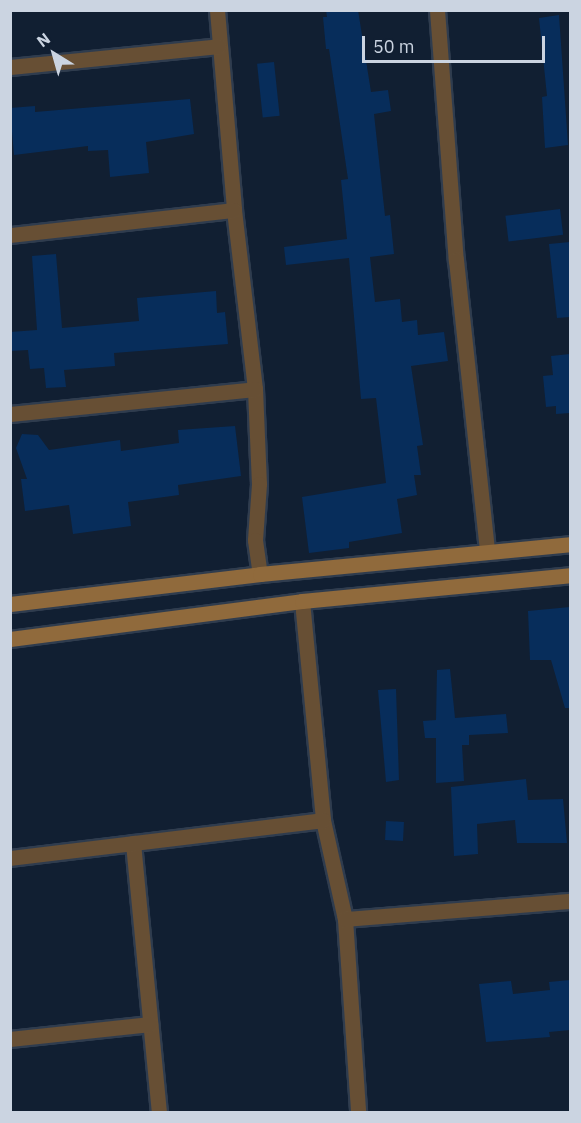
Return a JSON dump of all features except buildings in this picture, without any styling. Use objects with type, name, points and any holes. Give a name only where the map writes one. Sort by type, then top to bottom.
[{"type":"street","points":[[217,10],[234,210],[255,389],[259,484],[255,540],[260,574]]},
{"type":"street","points":[[437,10],[456,260],[487,551]]},
{"type":"street","points":[[10,67],[219,46]]},
{"type":"street","points":[[10,235],[234,210]]},
{"type":"street","points":[[10,414],[255,389]]},
{"type":"street","points":[[10,604],[260,574],[570,544]]},
{"type":"street","points":[[10,639],[302,601],[570,575]]},
{"type":"street","points":[[302,601],[324,820],[345,919],[358,1113]]},
{"type":"street","points":[[10,858],[324,820]]},
{"type":"street","points":[[133,843],[159,1113]]},
{"type":"street","points":[[345,919],[570,901]]},
{"type":"street","points":[[10,1039],[150,1024]]}]
